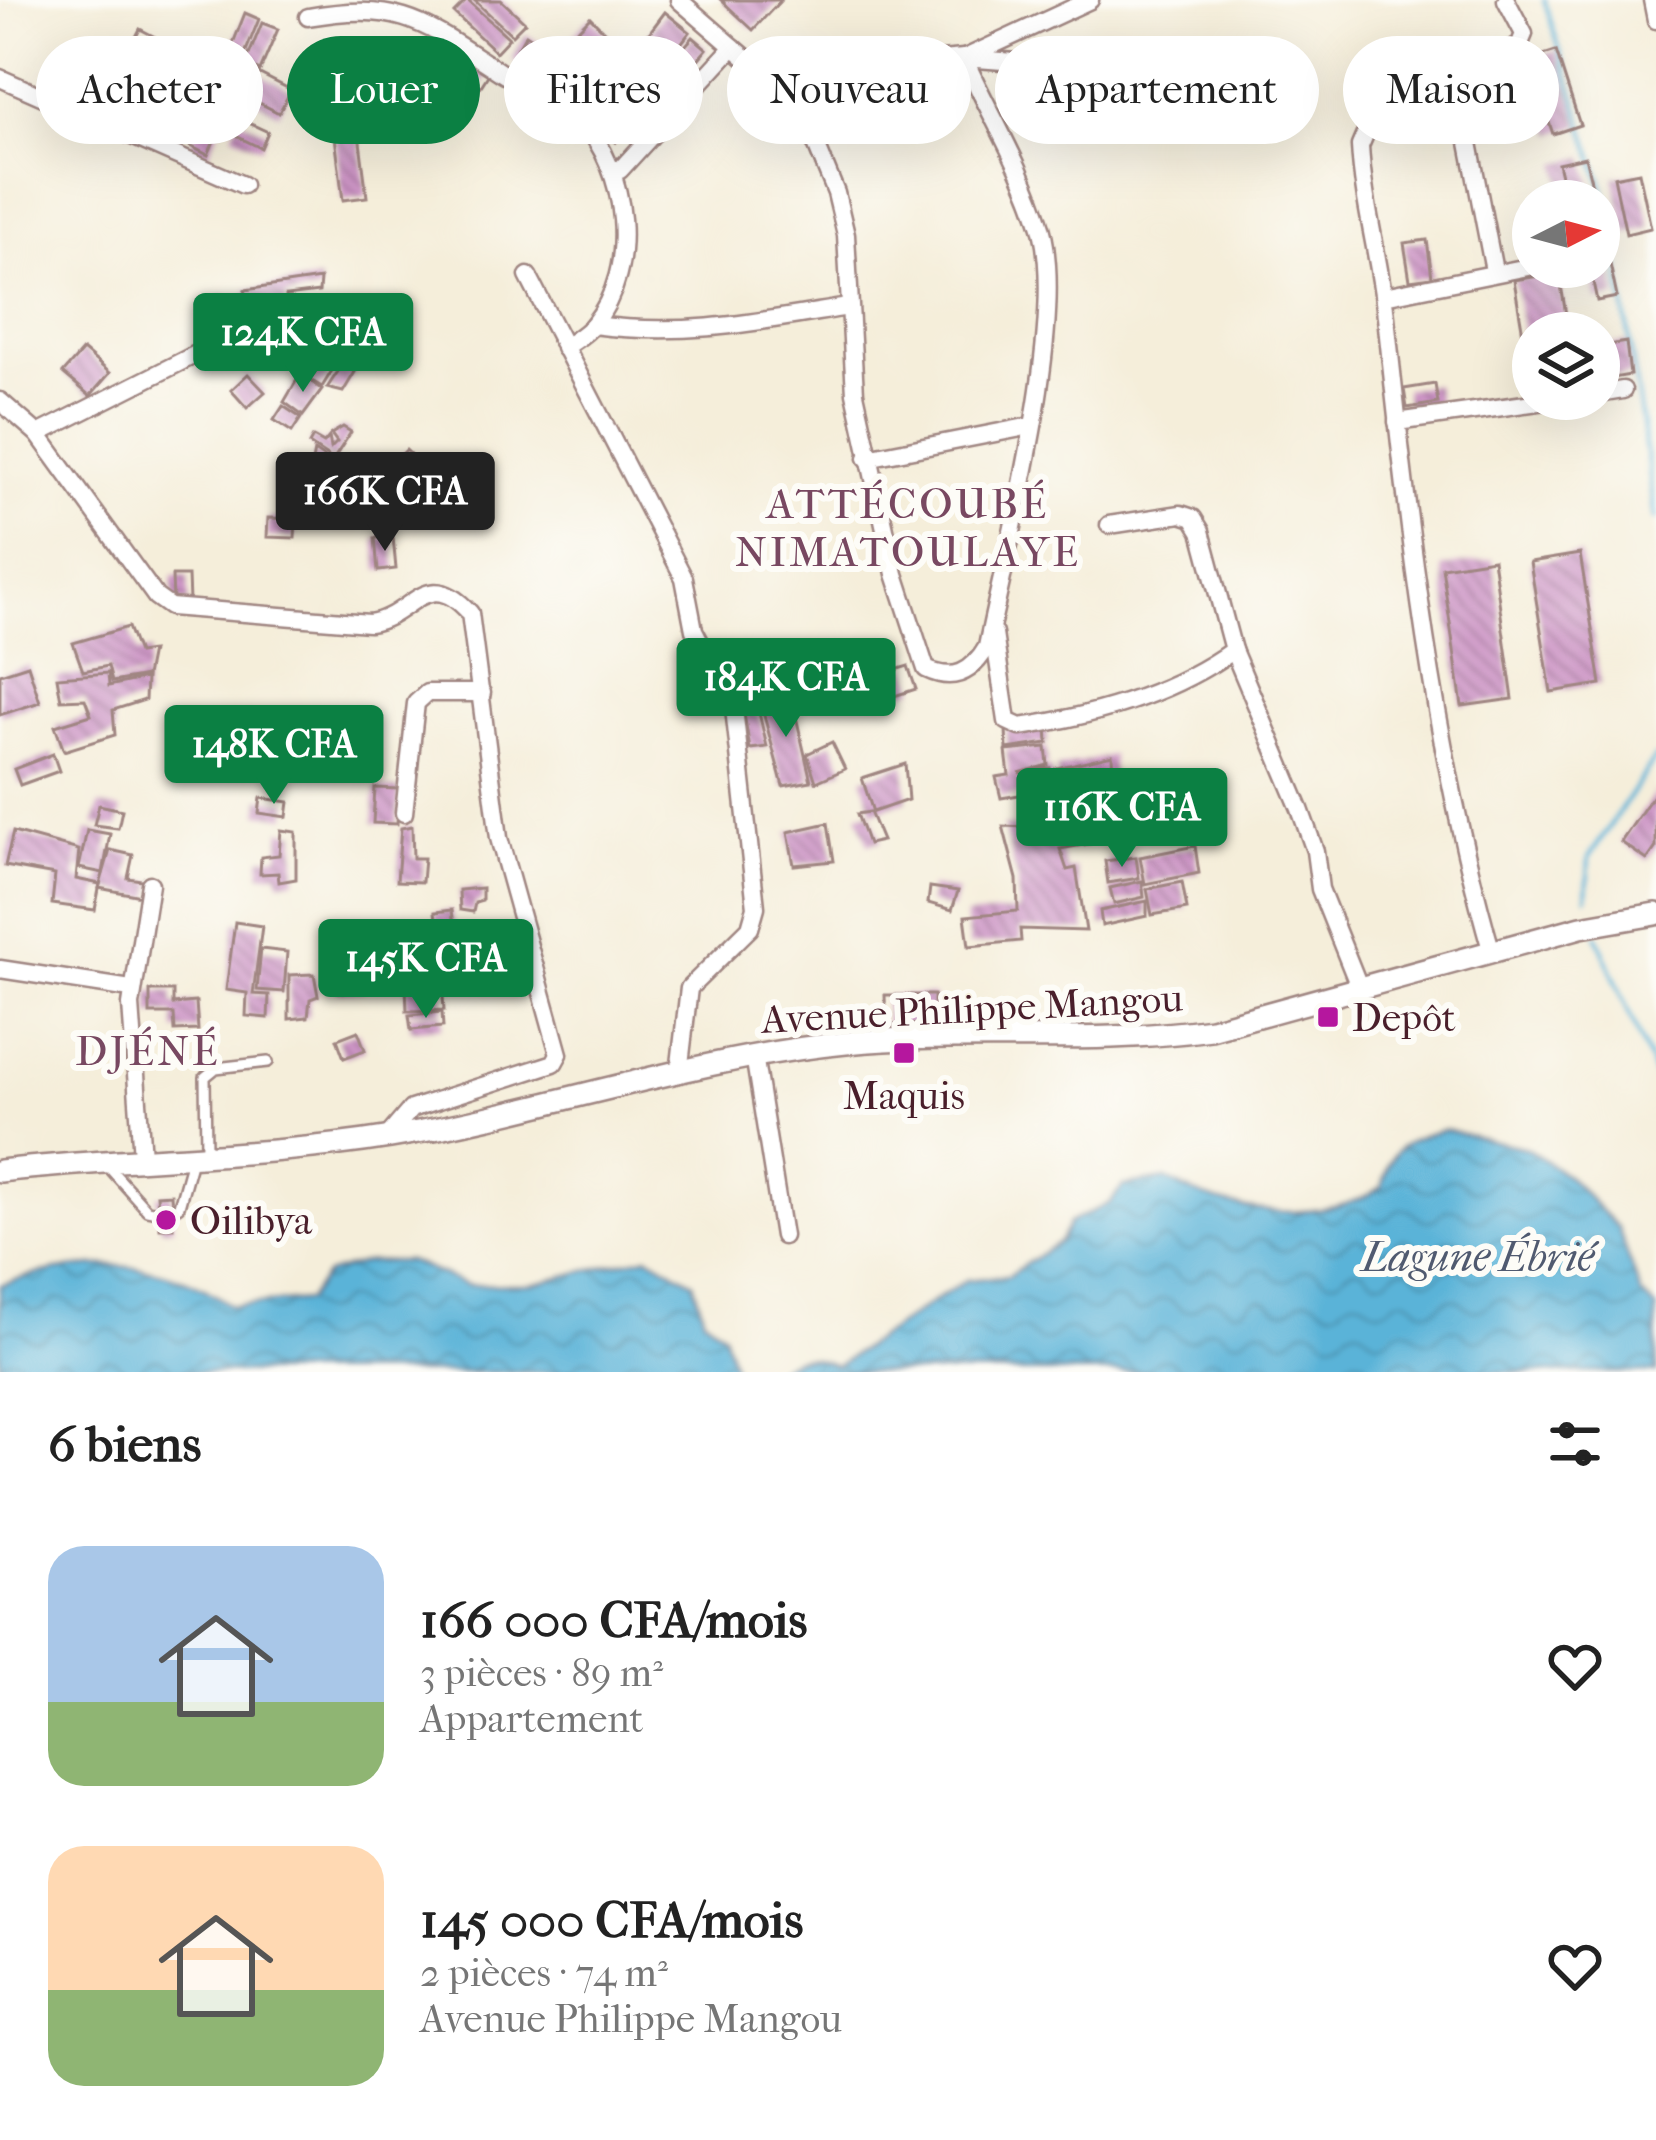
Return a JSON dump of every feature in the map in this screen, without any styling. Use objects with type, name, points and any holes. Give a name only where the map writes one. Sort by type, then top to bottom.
[{"type":"street","points":[[679,0],[727,42]]},
{"type":"street","points":[[971,55],[1090,0]]},
{"type":"street","points":[[1506,0],[1521,36]]},
{"type":"street","points":[[1652,0],[1656,20]]},
{"type":"street","points":[[308,17],[338,8],[380,5],[422,18],[516,82],[566,107],[613,170],[624,239],[614,283],[593,325],[564,348]]},
{"type":"street","points":[[613,170],[620,170],[727,54]]},
{"type":"street","points":[[816,144],[836,193],[846,235],[855,393],[867,458],[926,670],[944,678],[963,674],[987,647],[1031,426],[1048,280],[1041,227],[971,73]]},
{"type":"street","points":[[0,78],[243,185]]},
{"type":"street","points":[[1361,144],[1433,690],[1463,852],[1492,953]]},
{"type":"street","points":[[1469,144],[1494,271]]},
{"type":"street","points":[[1384,296],[1512,269]]},
{"type":"street","points":[[528,276],[684,578],[694,630],[734,708],[756,907],[750,928],[689,988],[679,1073]]},
{"type":"street","points":[[593,325],[659,333],[709,330],[848,307]]},
{"type":"street","points":[[38,434],[228,338]]},
{"type":"street","points":[[0,401],[38,434],[156,597],[170,607],[369,623],[396,615],[415,596],[448,594],[470,613],[499,838],[557,1060],[411,1109],[387,1137]]},
{"type":"street","points":[[1397,422],[1512,406]]},
{"type":"street","points":[[867,458],[1031,426]]},
{"type":"street","points":[[1109,525],[1181,514],[1193,518],[1208,553],[1233,650],[1300,809],[1315,851],[1320,889],[1360,989]]},
{"type":"street","points":[[992,621],[1007,721],[1020,727],[1156,694],[1195,678],[1233,650]]},
{"type":"street","points":[[404,813],[416,703],[427,693],[482,693]]},
{"type":"street","points":[[142,1157],[131,989],[150,884]]},
{"type":"street","name":"Avenue Philippe Mangou","points":[[0,1172],[101,1159],[387,1137],[754,1054],[956,1037],[1154,1037],[1262,1018],[1580,927],[1656,914]]},
{"type":"street","points":[[0,969],[131,989]]},
{"type":"street","points":[[754,1054],[783,1236]]},
{"type":"lane","points":[[172,1210],[179,1206],[200,1152],[205,1077],[216,1068],[268,1062]]},
{"type":"lane","points":[[101,1159],[148,1210],[158,1212]]},
{"type":"water","name":"Lagune Ébrié","points":[[1444,1130],[1526,1148],[1566,1175],[1618,1228],[1641,1294],[1656,1308],[1656,1372],[773,1372],[803,1358],[836,1366],[966,1280],[1008,1276],[1060,1241],[1069,1223],[1110,1203],[1123,1186],[1166,1179],[1216,1201],[1245,1207],[1274,1211],[1332,1208],[1382,1187],[1390,1162],[1402,1146]]},
{"type":"water","points":[[648,1256],[693,1282],[704,1318],[723,1333],[735,1372],[0,1372],[0,1285],[60,1270],[120,1266],[149,1270],[205,1289],[231,1306],[307,1300],[326,1274],[365,1262],[408,1261],[467,1285],[531,1284]]},
{"type":"building","points":[[467,0],[507,36],[504,43],[496,52],[454,13]]},
{"type":"building","points":[[474,0],[501,0],[525,22],[512,35]]},
{"type":"building","points":[[721,0],[781,0],[753,30]]},
{"type":"building","points":[[665,12],[690,32],[687,36],[647,36]]},
{"type":"building","points":[[245,13],[259,19],[252,36],[236,36]]},
{"type":"building","points":[[590,17],[609,36],[572,36]]},
{"type":"building","points":[[262,23],[278,29],[263,64],[263,36],[257,36]]},
{"type":"building","points":[[1559,60],[1580,125],[1559,132]]},
{"type":"building","points":[[480,65],[490,72],[480,88]]},
{"type":"building","points":[[263,76],[287,88],[279,113],[263,105]]},
{"type":"building","points":[[191,144],[213,144],[208,155]]},
{"type":"building","points":[[336,144],[360,144],[367,197],[343,200]]},
{"type":"building","points":[[1585,157],[1591,180],[1562,180],[1558,163]]},
{"type":"building","points":[[1639,172],[1651,228],[1626,234],[1620,180],[1614,177]]},
{"type":"building","points":[[1427,240],[1432,277],[1410,280],[1404,243]]},
{"type":"building","points":[[320,279],[319,292],[286,296],[288,331],[257,334],[245,290]]},
{"type":"building","points":[[1515,288],[1562,288],[1566,312],[1519,312]]},
{"type":"building","points":[[1594,288],[1615,288],[1617,297],[1597,301]]},
{"type":"building","points":[[225,294],[234,312],[215,321],[206,303]]},
{"type":"building","points":[[1626,342],[1630,375],[1620,377],[1620,343]]},
{"type":"building","points":[[83,350],[110,373],[90,396],[63,373]]},
{"type":"building","points":[[324,357],[336,364],[322,387],[310,380]]},
{"type":"building","points":[[343,364],[355,372],[343,392],[327,388]]},
{"type":"building","points":[[301,373],[322,390],[303,416],[284,402]]},
{"type":"building","points":[[248,374],[265,392],[247,408],[231,390]]},
{"type":"building","points":[[1435,384],[1438,403],[1407,408],[1404,389]]},
{"type":"building","points":[[283,406],[301,418],[292,432],[274,420]]},
{"type":"building","points":[[343,427],[351,432],[333,460],[309,444],[313,437],[324,443],[329,437],[331,448],[337,442],[331,434]]},
{"type":"building","points":[[406,450],[422,466],[410,478],[394,462]]},
{"type":"building","points":[[314,451],[360,482],[354,489],[311,468]]},
{"type":"building","points":[[378,496],[379,517],[360,517],[359,497]]},
{"type":"building","points":[[268,518],[296,519],[295,538],[267,537]]},
{"type":"building","points":[[393,537],[396,569],[378,571],[375,538]]},
{"type":"building","points":[[1580,554],[1601,684],[1551,692],[1530,562]]},
{"type":"building","points":[[1493,559],[1513,699],[1462,706],[1442,567]]},
{"type":"building","points":[[172,576],[188,576],[189,602],[173,603]]},
{"type":"building","points":[[128,627],[138,653],[151,651],[146,676],[112,682],[108,666],[83,671],[73,643]]},
{"type":"building","points":[[28,665],[40,702],[0,715],[0,674]]},
{"type":"building","points":[[908,666],[916,689],[876,702],[866,679]]},
{"type":"building","points":[[108,673],[109,686],[146,678],[145,700],[113,710],[115,735],[64,751],[55,726],[91,715],[85,699],[61,700],[57,677]]},
{"type":"building","points":[[791,695],[811,781],[783,786],[760,701]]},
{"type":"building","points":[[759,713],[767,747],[750,749],[744,714]]},
{"type":"building","points":[[246,715],[274,719],[270,745],[242,741]]},
{"type":"building","points":[[1047,726],[1048,743],[1007,749],[1006,730]]},
{"type":"building","points":[[832,742],[845,769],[816,782],[807,754]]},
{"type":"building","points":[[1046,747],[1048,765],[1019,773],[1050,768],[1055,789],[1001,798],[996,777],[1009,775],[1006,751]]},
{"type":"building","points":[[53,754],[59,771],[20,785],[14,769]]},
{"type":"building","points":[[1112,755],[1113,776],[1061,788],[1056,768]]},
{"type":"building","points":[[905,764],[908,800],[873,812],[862,778]]},
{"type":"building","points":[[375,788],[399,789],[397,824],[373,823]]},
{"type":"building","points":[[1656,791],[1656,847],[1647,860],[1621,842]]},
{"type":"building","points":[[1096,795],[1101,814],[1067,823],[1062,804]]},
{"type":"building","points":[[261,798],[289,802],[287,817],[259,813]]},
{"type":"building","points":[[99,805],[122,810],[118,828],[94,825]]},
{"type":"building","points":[[870,812],[882,841],[868,844],[857,814]]},
{"type":"building","points":[[1120,814],[1123,838],[1060,849],[1067,870],[1076,868],[1086,931],[1020,929],[1021,941],[969,946],[965,916],[1018,911],[1017,879],[1003,826],[1054,828],[1059,845],[1057,829]]},
{"type":"building","points":[[828,823],[834,861],[794,865],[788,832]]},
{"type":"building","points":[[412,826],[413,858],[424,858],[422,882],[397,881],[401,828]]},
{"type":"building","points":[[87,830],[110,834],[103,873],[79,868]]},
{"type":"building","points":[[281,830],[296,832],[296,879],[279,882],[278,873],[260,874],[261,857],[279,855]]},
{"type":"building","points":[[13,832],[79,850],[76,879],[100,884],[95,910],[52,904],[55,875],[5,866]]},
{"type":"building","points":[[1195,846],[1199,873],[1145,884],[1140,857]]},
{"type":"building","points":[[110,850],[133,855],[128,878],[154,882],[151,898],[99,888]]},
{"type":"building","points":[[1136,857],[1139,878],[1108,883],[1105,861]]},
{"type":"building","points":[[1142,881],[1144,897],[1114,904],[1110,888]]},
{"type":"building","points":[[1182,882],[1187,909],[1152,915],[1147,889]]},
{"type":"building","points":[[930,887],[958,891],[952,910],[928,903]]},
{"type":"building","points":[[482,888],[482,901],[475,903],[473,912],[460,910],[459,890]]},
{"type":"building","points":[[1147,901],[1147,916],[1102,926],[1100,911]]},
{"type":"building","points":[[452,910],[456,941],[439,943],[435,912]]},
{"type":"building","points":[[235,922],[262,926],[253,994],[269,995],[268,1018],[246,1016],[247,993],[226,990]]},
{"type":"building","points":[[261,949],[287,952],[284,992],[257,990]]},
{"type":"building","points":[[338,967],[363,967],[364,991],[338,992]]},
{"type":"building","points":[[314,974],[318,996],[310,999],[308,1017],[289,1019],[289,975]]},
{"type":"building","points":[[442,983],[444,1010],[407,1011],[406,985]]},
{"type":"building","points":[[150,991],[173,991],[173,1004],[196,1002],[198,1030],[175,1031],[174,1014],[150,1014]]},
{"type":"building","points":[[885,995],[934,995],[934,1024],[886,1025]]},
{"type":"building","points":[[442,1012],[443,1027],[411,1030],[409,1015]]},
{"type":"building","points":[[358,1031],[365,1050],[344,1058],[337,1039]]},
{"type":"building","points":[[171,1194],[173,1228],[160,1228],[157,1195]]},
{"type":"waterway","points":[[1544,0],[1610,209],[1656,519]]},
{"type":"waterway","points":[[1587,897],[1589,857],[1656,757]]},
{"type":"waterway","points":[[1597,936],[1656,1078]]},
{"type":"place","name":"Depôt","points":[[1328,1017]]},
{"type":"place","name":"Maquis","points":[[904,1053]]},
{"type":"place","name":"Oilibya","points":[[166,1220]]},
{"type":"district","name":"ATTÉCOUBÉ NIMATOULAYE","points":[[908,527]]},
{"type":"district","name":"DJÉNÉ","points":[[148,1050]]}]
